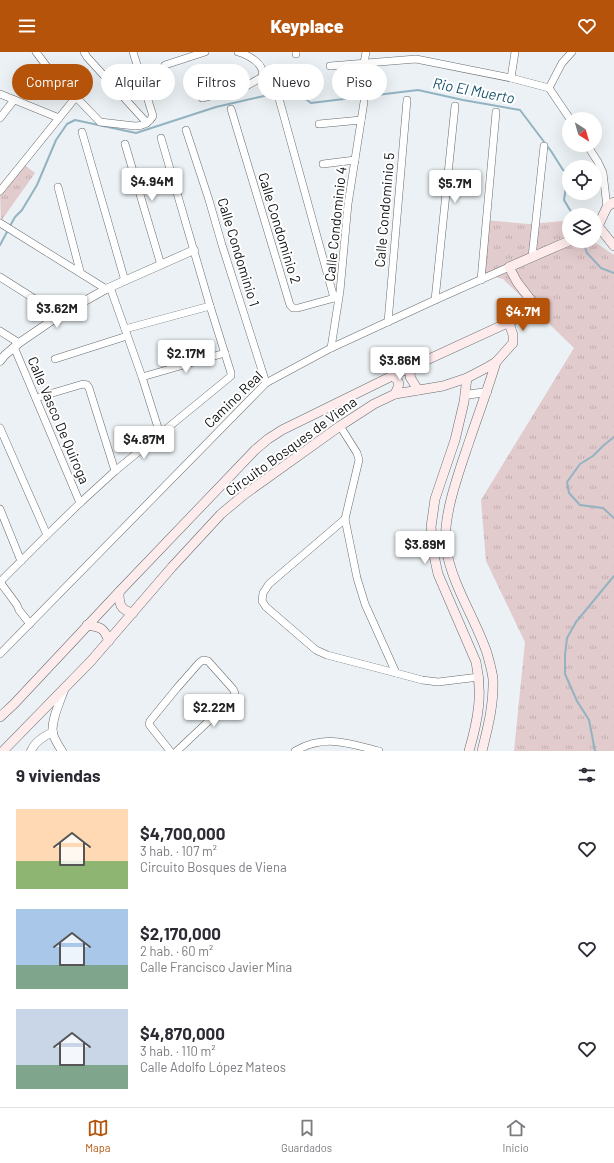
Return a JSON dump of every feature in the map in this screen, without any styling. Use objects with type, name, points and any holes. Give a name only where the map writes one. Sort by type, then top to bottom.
[{"type":"main road","points":[[602,219],[611,204]]},
{"type":"main road","points":[[602,233],[614,246]]},
{"type":"main road","name":"Camino Real","points":[[509,267],[562,244]]},
{"type":"main road","points":[[509,267],[517,282],[530,299],[531,308],[527,313],[509,323]]},
{"type":"main road","name":"Circuito Bosques de Viena","points":[[0,717],[255,450],[268,439],[282,430],[392,376],[509,323],[514,335],[513,343],[496,362],[467,378],[443,386],[395,394],[374,404],[340,426],[245,494],[221,514],[172,567],[92,661],[3,751]]},
{"type":"main road","points":[[482,751],[492,710],[493,678],[483,642],[453,572],[446,548],[446,526],[455,485],[496,362]]},
{"type":"main road","points":[[411,368],[410,377],[418,390]]},
{"type":"main road","points":[[392,376],[399,382],[395,394]]},
{"type":"main road","points":[[467,378],[466,395],[455,440],[435,499],[431,527],[433,550],[438,574],[476,662],[479,676],[480,702],[470,751]]},
{"type":"main road","points":[[119,592],[119,602],[122,607],[126,611],[133,613]]},
{"type":"main road","points":[[87,625],[101,628],[106,633],[109,641]]},
{"type":"street","points":[[36,52],[45,64]]},
{"type":"street","points":[[84,52],[147,123]]},
{"type":"street","points":[[79,100],[98,120],[103,123],[135,126],[140,126],[147,123],[152,116],[133,52]]},
{"type":"street","points":[[168,64],[205,52]]},
{"type":"street","points":[[238,52],[246,55],[263,70],[262,76],[250,84]]},
{"type":"street","points":[[364,63],[366,52]]},
{"type":"street","points":[[511,78],[515,52]]},
{"type":"street","points":[[562,63],[563,52]]},
{"type":"street","points":[[549,88],[562,63],[572,52]]},
{"type":"street","points":[[330,66],[364,63],[416,55],[549,88],[565,112]]},
{"type":"street","points":[[0,94],[12,99]]},
{"type":"street","points":[[0,118],[14,100],[59,118]]},
{"type":"street","points":[[0,191],[74,100]]},
{"type":"street","points":[[280,100],[336,297]]},
{"type":"street","name":"Calle Condominio 5","points":[[388,322],[407,100]]},
{"type":"street","name":"Calle Condominio 4","points":[[331,348],[336,297],[340,291],[348,204],[364,102]]},
{"type":"street","points":[[435,300],[455,106]]},
{"type":"street","name":"Calle Condominio 2","points":[[230,109],[290,305],[293,308],[298,308],[336,297]]},
{"type":"street","points":[[481,280],[496,112]]},
{"type":"street","points":[[320,124],[361,120]]},
{"type":"street","name":"Calle Condominio 1","points":[[186,130],[266,383]]},
{"type":"street","points":[[82,132],[125,281]]},
{"type":"street","name":"Camino Real","points":[[160,434],[231,376],[161,138]]},
{"type":"street","points":[[125,144],[161,265]]},
{"type":"street","points":[[532,257],[544,146]]},
{"type":"street","points":[[592,152],[598,162],[604,178],[611,204]]},
{"type":"street","points":[[323,164],[355,160]]},
{"type":"street","points":[[58,187],[80,272]]},
{"type":"street","points":[[0,223],[108,288],[142,377],[160,434],[115,471],[80,503],[0,582],[30,624]]},
{"type":"street","points":[[0,361],[17,345],[60,315],[108,288],[194,250]]},
{"type":"street","name":"Camino Real","points":[[0,654],[266,383],[331,348],[509,267]]},
{"type":"street","points":[[0,277],[60,315]]},
{"type":"street","points":[[55,359],[126,333],[210,306]]},
{"type":"street","name":"Calle Vasco De Quiroga","points":[[0,331],[17,345],[36,398],[80,503]]},
{"type":"street","points":[[142,377],[225,353]]},
{"type":"street","points":[[36,398],[83,384],[87,385],[115,471]]},
{"type":"street","points":[[466,395],[486,392]]},
{"type":"street","points":[[340,426],[357,453],[359,460],[345,519],[357,578],[365,604],[396,673]]},
{"type":"street","points":[[0,428],[47,535]]},
{"type":"street","points":[[0,509],[3,524],[21,561]]},
{"type":"street","points":[[345,519],[269,584],[263,593],[262,601],[266,608],[316,650],[327,655],[422,680],[438,682],[479,676]]},
{"type":"street","points":[[170,751],[149,724],[150,721],[177,688],[203,660],[208,660],[233,689],[235,694],[176,751]]},
{"type":"street","points":[[62,751],[56,742],[53,732],[53,724],[64,690]]},
{"type":"street","points":[[31,751],[37,742],[44,736],[53,732]]},
{"type":"street","points":[[295,751],[304,746],[323,741],[347,743],[379,751]]},
{"type":"green space","points":[[22,163],[35,173],[1,221],[0,192]]},
{"type":"green space","points":[[483,220],[529,224],[562,221],[562,248],[602,247],[614,255],[614,751],[514,751],[525,642],[486,561],[481,500],[574,348],[503,279],[478,273]]},
{"type":"waterway","name":"Rio El Muerto","points":[[10,226],[15,217],[22,210],[37,185],[56,140],[67,124],[75,120],[136,133],[216,107],[264,96],[291,92],[299,94],[311,103],[418,90],[520,110],[551,151],[563,170],[568,173],[564,200],[569,208]]},
{"type":"waterway","name":"Rio El Muerto","points":[[0,245],[8,230]]},
{"type":"waterway","name":"Rio El Muerto","points":[[585,248],[587,253],[601,268],[614,273]]},
{"type":"waterway","name":"Rio El Muerto","points":[[614,437],[593,456],[580,464],[567,482],[569,493],[580,505],[603,508],[614,518]]},
{"type":"waterway","name":"Rio El Muerto","points":[[595,751],[589,720],[577,701],[565,674],[565,655],[567,638],[576,622],[614,576]]}]
